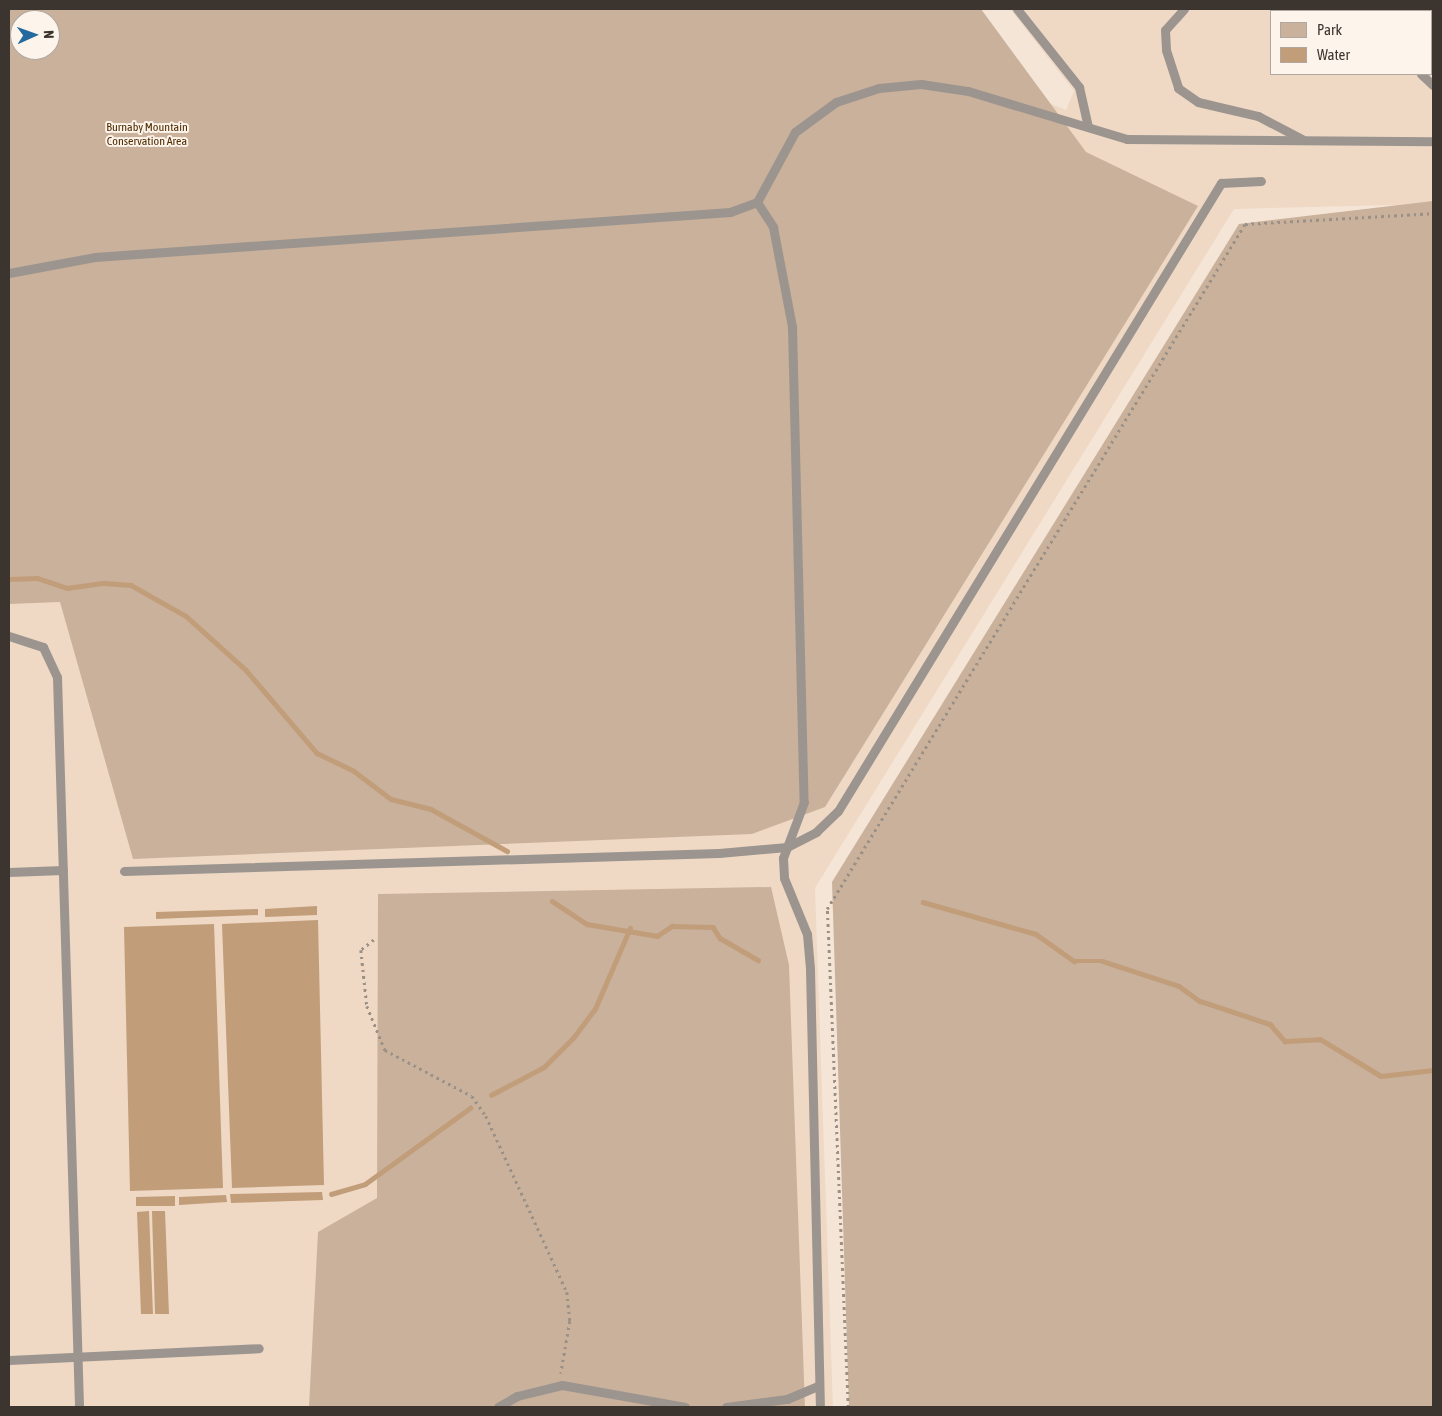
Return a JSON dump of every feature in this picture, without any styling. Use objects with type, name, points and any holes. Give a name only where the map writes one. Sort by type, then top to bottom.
[{"type":"lane","points":[[1017,9],[1079,87],[1088,127]]},
{"type":"lane","points":[[1184,9],[1165,30],[1166,50],[1178,88],[1198,102],[1258,116],[1304,140]]},
{"type":"lane","points":[[1422,75],[1433,85]]},
{"type":"lane","points":[[9,273],[95,257],[730,212],[757,202],[795,132],[836,102],[879,88],[921,84],[952,88],[1127,139],[1160,142],[1433,141]]},
{"type":"lane","points":[[124,871],[690,854],[787,846],[816,832],[838,810],[984,565],[1168,276],[1221,183],[1261,181]]},
{"type":"lane","points":[[757,202],[773,227],[792,327],[804,802],[795,837],[787,846],[784,878],[807,934],[810,969],[818,1386],[820,1407]]},
{"type":"lane","points":[[9,636],[43,647],[57,677],[79,1407]]},
{"type":"lane","points":[[9,872],[63,870]]},
{"type":"lane","points":[[9,1360],[259,1348]]},
{"type":"lane","points":[[498,1407],[550,1386],[588,1387],[649,1404],[685,1407]]},
{"type":"lane","points":[[726,1407],[787,1399],[818,1386]]},
{"type":"path","points":[[848,1407],[827,909],[1245,224],[1433,213]]},
{"type":"path","points":[[374,940],[361,950],[367,1006],[385,1050],[472,1096],[486,1116],[567,1292],[566,1349],[560,1376],[550,1386]]},
{"type":"shaded area","points":[[1010,9],[1433,9],[1433,204],[1234,209],[815,888],[833,1407],[9,1407],[9,261],[1040,99],[1066,110],[1074,91]]},
{"type":"green space","name":"Burnaby Mountain Conservation Area","points":[[9,9],[981,9],[1086,152],[1198,206],[825,807],[752,834],[133,859],[60,602],[9,604]]},
{"type":"green space","points":[[1433,201],[1433,1407],[849,1407],[832,882],[1239,224]]},
{"type":"green space","points":[[771,887],[789,965],[805,1407],[309,1407],[318,1232],[377,1198],[378,894]]},
{"type":"water","points":[[317,906],[317,915],[265,917],[265,909]]},
{"type":"water","points":[[258,909],[258,915],[156,919],[156,912]]},
{"type":"water","points":[[318,920],[324,1185],[232,1188],[222,924]]},
{"type":"water","points":[[214,924],[223,1188],[130,1191],[124,927]]},
{"type":"water","points":[[322,1192],[323,1200],[231,1203],[230,1194]]},
{"type":"water","points":[[226,1195],[227,1202],[179,1205],[179,1197]]},
{"type":"water","points":[[175,1196],[175,1206],[136,1206],[136,1197]]},
{"type":"water","points":[[149,1211],[153,1314],[141,1314],[137,1212]]},
{"type":"water","points":[[152,1211],[165,1211],[169,1314],[155,1314]]},
{"type":"waterway","points":[[9,579],[37,578],[67,588],[104,583],[131,585],[186,616],[246,670],[317,753],[354,771],[391,799],[431,809],[507,851]]},
{"type":"waterway","points":[[552,901],[587,924],[657,936],[672,926],[713,927],[720,938],[758,960]]},
{"type":"waterway","points":[[923,902],[1036,934],[1074,961],[1102,961],[1179,986],[1200,1001],[1270,1024],[1285,1041],[1320,1039],[1381,1076],[1433,1070]]},
{"type":"waterway","points":[[491,1095],[544,1067],[573,1038],[595,1009],[630,928]]},
{"type":"waterway","points":[[331,1194],[365,1184],[470,1108]]}]
